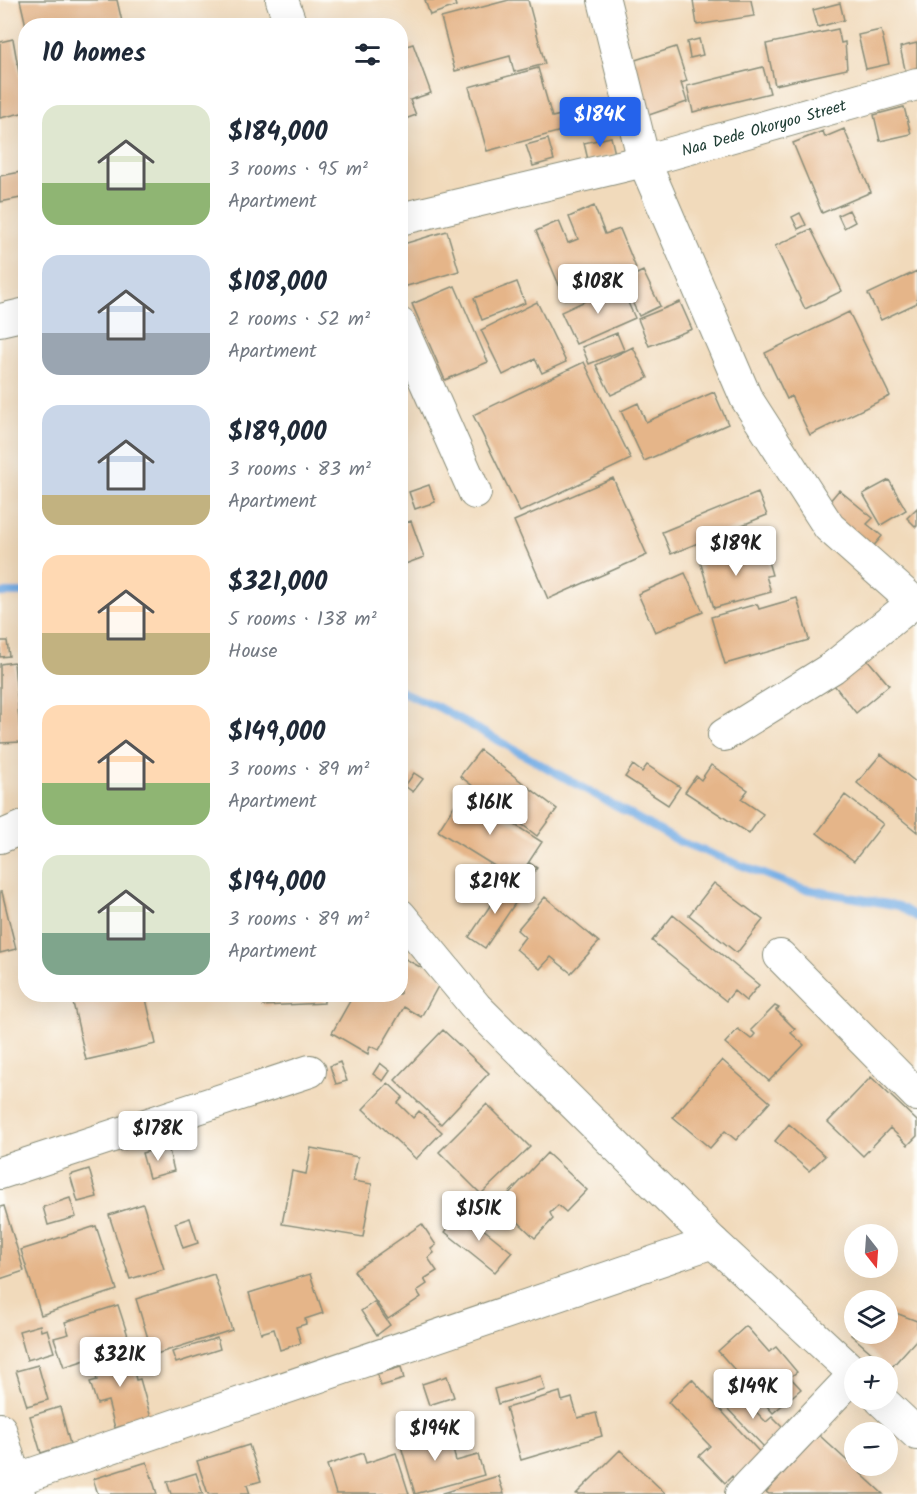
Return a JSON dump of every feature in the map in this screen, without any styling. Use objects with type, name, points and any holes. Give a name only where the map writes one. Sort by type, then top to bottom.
[{"type":"street","points":[[282,0],[288,18]]},
{"type":"street","points":[[604,0],[644,161],[746,398],[829,527],[915,604],[832,668],[724,735]]},
{"type":"street","name":"Naa Dede Okoryoo Street","points":[[408,217],[644,161],[917,84]]},
{"type":"street","points":[[0,320],[18,316]]},
{"type":"street","points":[[408,342],[476,493]]},
{"type":"street","points":[[0,837],[18,829]]},
{"type":"street","points":[[408,925],[476,1007],[713,1242],[844,1364]]},
{"type":"street","points":[[780,956],[917,1095]]},
{"type":"street","points":[[0,1173],[310,1071]]},
{"type":"street","points":[[0,1429],[11,1486],[713,1242]]},
{"type":"street","points":[[741,1494],[844,1386]]},
{"type":"street","points":[[892,1410],[917,1434]]},
{"type":"building","points":[[20,0],[117,0],[121,18],[24,18]]},
{"type":"building","points":[[425,0],[454,0],[456,6],[430,15]]},
{"type":"building","points":[[509,0],[528,0],[545,64],[514,72],[510,56],[455,71],[441,18]]},
{"type":"building","points":[[693,0],[751,0],[754,16],[697,25]]},
{"type":"building","points":[[840,3],[844,20],[818,27],[813,10]]},
{"type":"building","points":[[838,29],[841,43],[845,42],[847,69],[775,85],[766,44]]},
{"type":"building","points":[[881,30],[889,64],[866,69],[858,35]]},
{"type":"building","points":[[13,39],[18,67],[18,114],[0,118],[0,42]]},
{"type":"building","points":[[699,39],[703,55],[690,58],[687,42]]},
{"type":"building","points":[[917,43],[917,72],[906,74],[900,47]]},
{"type":"building","points":[[413,44],[431,93],[410,100],[416,115],[408,118],[408,46]]},
{"type":"building","points":[[676,47],[687,81],[681,83],[687,102],[646,116],[629,62]]},
{"type":"building","points":[[763,67],[770,93],[693,112],[687,86]]},
{"type":"building","points":[[538,68],[552,117],[561,115],[565,130],[487,151],[469,87]]},
{"type":"building","points":[[904,107],[911,134],[880,141],[874,115]]},
{"type":"building","points":[[844,129],[871,192],[822,213],[793,143],[823,131],[825,137]]},
{"type":"building","points":[[611,137],[615,154],[588,160],[584,143]]},
{"type":"building","points":[[548,139],[554,160],[533,166],[526,145]]},
{"type":"building","points":[[18,173],[18,199],[0,202],[0,176]]},
{"type":"building","points":[[594,206],[605,234],[620,229],[636,268],[565,299],[536,231],[559,221],[568,243],[578,239],[569,217]]},
{"type":"building","points":[[849,210],[855,222],[844,228],[838,215]]},
{"type":"building","points":[[800,213],[806,225],[798,229],[792,217]]},
{"type":"building","points":[[811,229],[842,291],[805,309],[775,246]]},
{"type":"building","points":[[447,231],[459,271],[408,286],[408,243]]},
{"type":"building","points":[[643,271],[660,306],[639,316],[622,281]]},
{"type":"building","points":[[917,271],[917,303],[881,320],[868,294]]},
{"type":"building","points":[[517,282],[525,303],[482,320],[474,298]]},
{"type":"building","points":[[620,285],[635,318],[576,344],[561,312]]},
{"type":"building","points":[[455,286],[488,362],[445,380],[412,304]]},
{"type":"building","points":[[537,302],[566,362],[542,373],[535,359],[503,375],[481,330]]},
{"type":"building","points":[[680,302],[692,329],[649,346],[638,319]]},
{"type":"building","points":[[849,312],[890,396],[810,435],[791,396],[787,399],[765,353]]},
{"type":"building","points":[[617,333],[624,350],[589,364],[582,347]]},
{"type":"building","points":[[633,347],[648,378],[611,395],[596,365]]},
{"type":"building","points":[[584,362],[631,459],[520,512],[473,415]]},
{"type":"building","points":[[714,392],[728,424],[644,461],[621,411],[638,403],[646,422]]},
{"type":"building","points":[[613,478],[647,555],[548,599],[514,521]]},
{"type":"building","points":[[889,480],[906,510],[881,525],[863,494]]},
{"type":"building","points":[[429,485],[435,502],[415,509],[409,492]]},
{"type":"building","points":[[839,490],[873,518],[867,524],[882,536],[872,548],[824,508]]},
{"type":"building","points":[[758,493],[767,515],[671,554],[662,532]]},
{"type":"building","points":[[917,508],[917,526],[916,527],[907,518]]},
{"type":"building","points":[[411,521],[424,557],[408,563],[408,522]]},
{"type":"building","points":[[749,547],[752,555],[766,554],[772,575],[766,576],[771,592],[714,608],[700,561]]},
{"type":"building","points":[[685,573],[703,612],[655,632],[638,594]]},
{"type":"building","points":[[797,598],[809,640],[725,664],[711,617],[757,604],[759,609]]},
{"type":"building","points":[[0,641],[7,641],[9,656],[0,657]]},
{"type":"building","points":[[867,659],[889,685],[856,713],[834,685]]},
{"type":"building","points":[[14,662],[18,742],[0,743],[0,664]]},
{"type":"building","points":[[480,750],[557,809],[537,836],[460,776]]},
{"type":"building","points":[[881,754],[917,783],[917,832],[857,783]]},
{"type":"building","points":[[633,765],[642,772],[647,765],[680,787],[668,805],[625,777]]},
{"type":"building","points":[[711,765],[748,790],[741,799],[763,814],[749,834],[685,792],[696,776],[701,780]]},
{"type":"building","points":[[414,773],[423,779],[413,792],[408,788],[408,782]]},
{"type":"building","points":[[463,792],[542,842],[517,880],[438,831]]},
{"type":"building","points":[[845,795],[883,824],[854,861],[817,833]]},
{"type":"building","points":[[530,863],[537,868],[526,884],[520,879]]},
{"type":"building","points":[[506,882],[522,893],[485,948],[469,937]]},
{"type":"building","points":[[714,883],[763,920],[737,953],[689,915]]},
{"type":"building","points":[[0,892],[2,892],[16,949],[0,953]]},
{"type":"building","points":[[545,897],[599,942],[571,973],[551,957],[540,969],[516,949],[525,937],[517,930]]},
{"type":"building","points":[[673,915],[759,985],[746,1001],[734,991],[726,1001],[652,941]]},
{"type":"building","points":[[408,960],[442,979],[421,1017],[404,1007],[379,1050],[370,1046],[368,1054],[332,1033],[349,1002],[408,1002]]},
{"type":"building","points":[[73,1002],[147,1002],[156,1044],[86,1060]]},
{"type":"building","points":[[263,1002],[324,1002],[324,1003],[263,1006]]},
{"type":"building","points":[[775,1006],[779,1008],[776,1010],[795,1029],[791,1033],[804,1045],[769,1081],[725,1043],[738,1029],[751,1039],[755,1034],[751,1030]]},
{"type":"building","points":[[443,1030],[489,1073],[441,1124],[395,1080]]},
{"type":"building","points":[[722,1060],[770,1102],[736,1140],[725,1131],[710,1148],[673,1117]]},
{"type":"building","points":[[340,1062],[347,1081],[336,1084],[330,1066]]},
{"type":"building","points":[[380,1063],[390,1071],[383,1081],[373,1074]]},
{"type":"building","points":[[871,1077],[917,1121],[917,1136],[908,1145],[890,1128],[863,1156],[828,1122]]},
{"type":"building","points":[[388,1083],[403,1097],[398,1103],[413,1118],[419,1111],[442,1132],[416,1159],[363,1109]]},
{"type":"building","points":[[487,1104],[530,1147],[481,1194],[439,1152]]},
{"type":"building","points":[[789,1124],[825,1156],[809,1171],[775,1141]]},
{"type":"building","points":[[168,1146],[174,1171],[149,1178],[142,1153]]},
{"type":"building","points":[[311,1148],[358,1157],[353,1181],[372,1184],[363,1237],[282,1224],[292,1171],[306,1174]]},
{"type":"building","points":[[547,1153],[587,1190],[566,1212],[558,1205],[550,1213],[553,1219],[535,1238],[499,1204]]},
{"type":"building","points":[[89,1169],[97,1197],[78,1202],[70,1175]]},
{"type":"building","points":[[70,1198],[76,1217],[48,1225],[43,1207]]},
{"type":"building","points":[[143,1204],[164,1269],[130,1279],[109,1215]]},
{"type":"building","points":[[4,1206],[24,1271],[0,1279],[0,1207]]},
{"type":"building","points":[[462,1212],[512,1252],[495,1272],[445,1232]]},
{"type":"building","points":[[190,1218],[198,1243],[183,1248],[175,1223]]},
{"type":"building","points":[[422,1224],[436,1245],[431,1249],[434,1253],[428,1258],[437,1271],[424,1279],[427,1284],[417,1291],[421,1297],[388,1319],[354,1271]]},
{"type":"building","points":[[96,1226],[117,1290],[41,1315],[21,1250]]},
{"type":"building","points":[[214,1274],[232,1330],[153,1355],[136,1299]]},
{"type":"building","points":[[310,1274],[323,1313],[305,1319],[306,1324],[296,1327],[301,1343],[280,1350],[274,1329],[261,1333],[249,1293]]},
{"type":"building","points":[[374,1302],[390,1325],[377,1335],[361,1311]]},
{"type":"building","points":[[118,1305],[131,1345],[64,1367],[54,1338],[69,1334],[65,1322]]},
{"type":"building","points":[[898,1314],[917,1321],[917,1339],[898,1360],[898,1356],[875,1356],[861,1344],[898,1344]]},
{"type":"building","points":[[40,1325],[41,1331],[47,1329],[54,1352],[27,1360],[19,1331]]},
{"type":"building","points":[[746,1326],[769,1352],[776,1347],[797,1372],[790,1377],[801,1389],[773,1413],[718,1351]]},
{"type":"building","points":[[217,1338],[220,1349],[176,1363],[172,1352]]},
{"type":"building","points":[[131,1348],[137,1370],[134,1371],[136,1380],[140,1379],[151,1418],[115,1428],[108,1401],[97,1404],[90,1382],[97,1380],[91,1360]]},
{"type":"building","points":[[38,1365],[48,1400],[27,1406],[16,1371]]},
{"type":"building","points":[[401,1367],[404,1379],[381,1386],[377,1374]]},
{"type":"building","points":[[447,1376],[454,1397],[429,1405],[422,1384]]},
{"type":"building","points":[[541,1376],[545,1390],[498,1404],[494,1389]]},
{"type":"building","points":[[692,1379],[765,1458],[738,1483],[732,1476],[725,1483],[699,1456],[710,1446],[668,1402]]},
{"type":"building","points":[[560,1392],[562,1401],[572,1398],[578,1418],[596,1413],[602,1436],[521,1460],[506,1408]]},
{"type":"building","points":[[737,1392],[766,1422],[772,1417],[783,1428],[764,1447],[724,1405]]},
{"type":"building","points":[[60,1407],[70,1444],[41,1453],[30,1416]]},
{"type":"building","points":[[430,1427],[435,1441],[450,1437],[456,1461],[478,1455],[484,1475],[415,1494],[398,1436]]},
{"type":"building","points":[[819,1435],[844,1458],[844,1476],[863,1476],[883,1494],[769,1494],[766,1492]]},
{"type":"building","points":[[249,1445],[261,1481],[247,1485],[250,1494],[208,1494],[197,1461]]},
{"type":"building","points":[[620,1450],[666,1494],[576,1494]]},
{"type":"building","points":[[363,1453],[366,1463],[396,1453],[409,1494],[336,1494],[327,1465]]},
{"type":"building","points":[[147,1462],[157,1494],[98,1494],[93,1479]]},
{"type":"building","points":[[196,1473],[203,1494],[171,1494],[167,1482]]},
{"type":"building","points":[[498,1476],[504,1494],[442,1494],[442,1493]]},
{"type":"waterway","points":[[0,593],[18,593]]},
{"type":"waterway","points":[[408,694],[438,707],[678,841],[800,888],[899,906],[917,917]]}]
